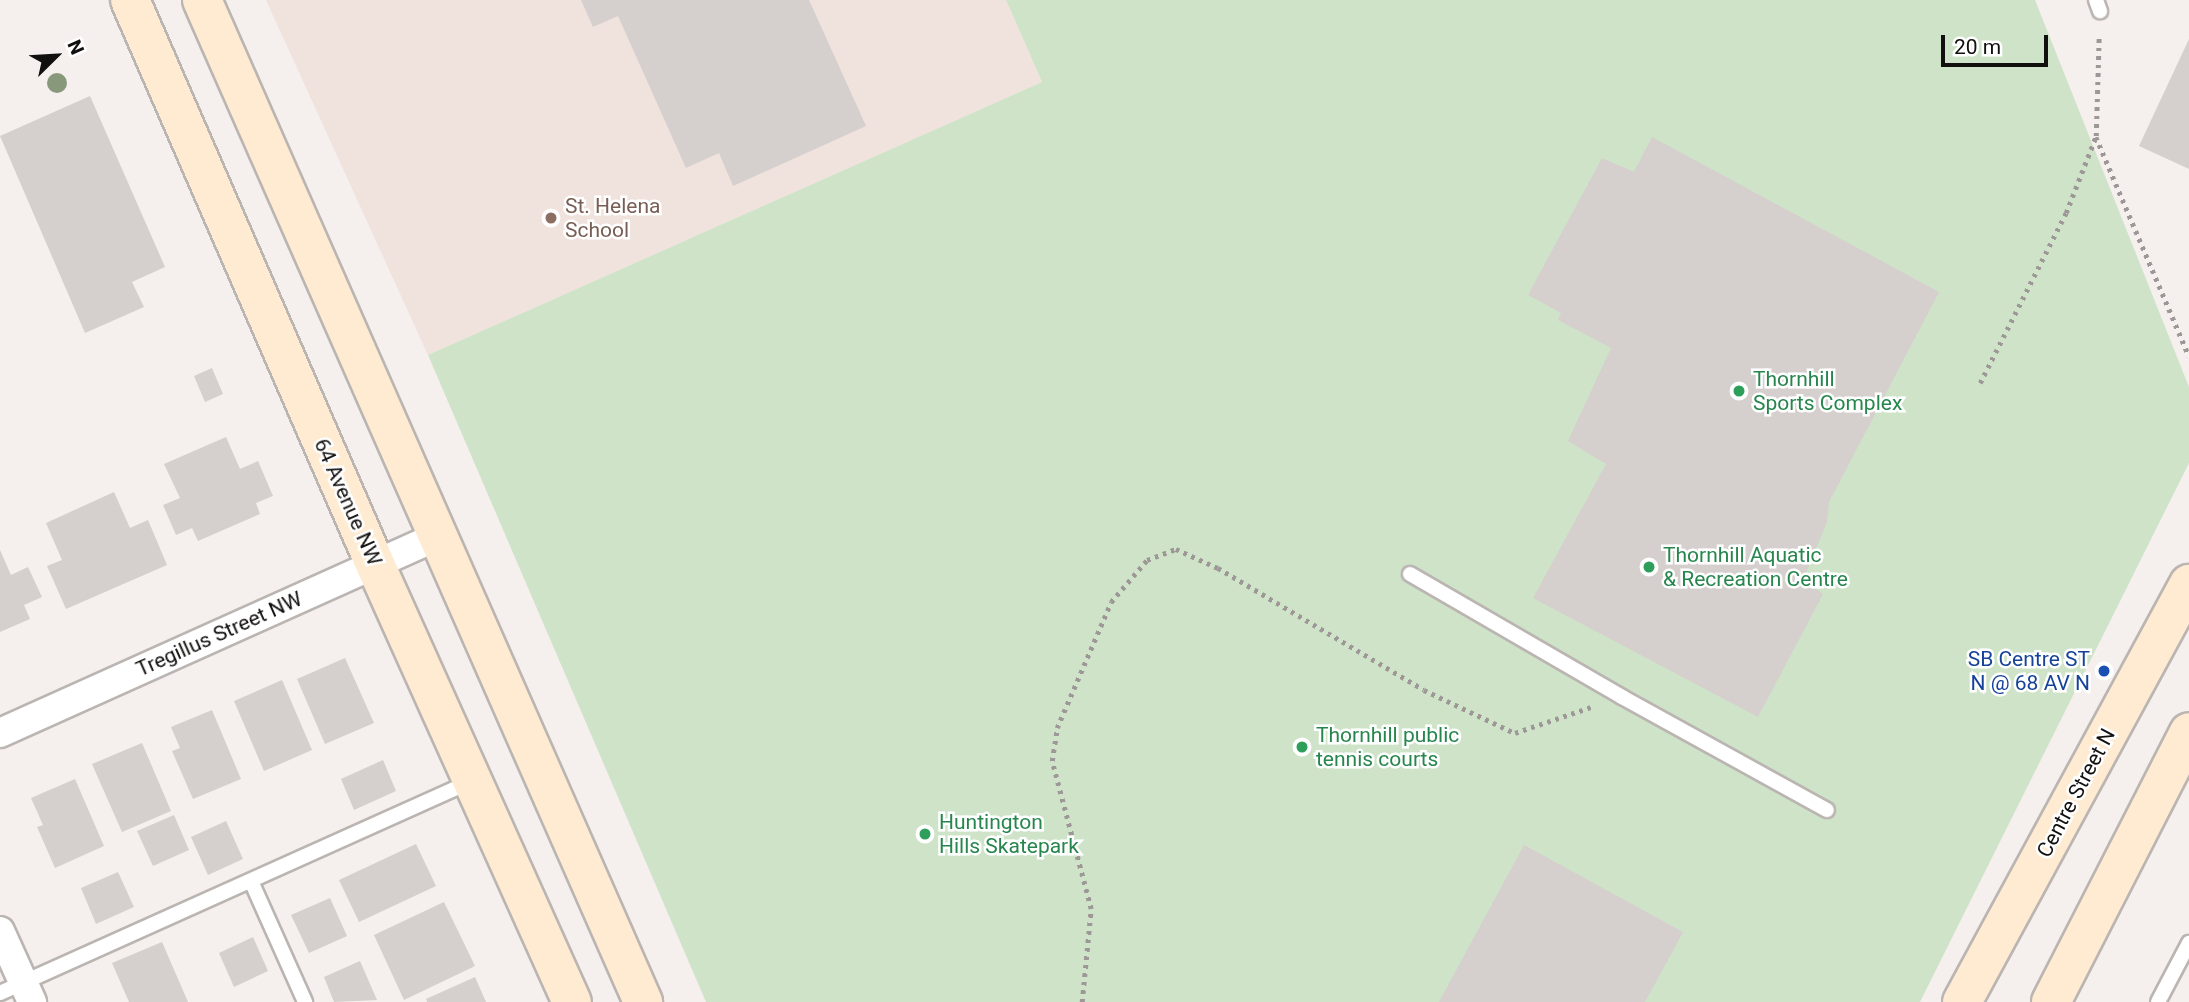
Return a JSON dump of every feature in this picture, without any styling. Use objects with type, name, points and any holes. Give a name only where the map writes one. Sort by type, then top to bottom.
[{"type":"main road","name":"64 Avenue NW","points":[[130,0],[375,564],[572,1002]]},
{"type":"main road","points":[[202,0],[643,1002]]},
{"type":"main road","name":"Centre Street N","points":[[1962,1002],[2189,584]]},
{"type":"main road","points":[[2051,1002],[2189,732]]},
{"type":"street","name":"Tregillus Street NW","points":[[0,733],[439,536]]},
{"type":"street","points":[[0,931],[18,993]]},
{"type":"lane","points":[[1410,574],[1622,697],[1827,810]]},
{"type":"lane","points":[[18,993],[251,881],[473,781]]},
{"type":"lane","points":[[251,881],[305,1002]]},
{"type":"lane","points":[[2158,1002],[2189,943]]},
{"type":"path","points":[[1980,383],[2066,213],[2096,136],[2098,5]]},
{"type":"path","points":[[2096,136],[2189,356]]},
{"type":"path","points":[[1082,1002],[1091,909],[1052,761],[1057,728],[1111,603],[1147,560],[1176,549],[1218,568],[1424,690],[1515,733],[1622,697]]},
{"type":"shaded area","name":"St. Helena School","points":[[266,0],[1006,0],[1042,82],[428,355]]},
{"type":"green space","points":[[1006,0],[2035,0],[2189,387],[2189,463],[1920,1002],[706,1002],[428,355],[1042,82]]},
{"type":"building","points":[[581,0],[809,0],[866,126],[733,186],[719,153],[686,168],[618,16],[593,27]]},
{"type":"building","points":[[2189,39],[2189,169],[2139,146]]},
{"type":"building","points":[[90,96],[165,267],[132,282],[144,307],[85,333],[0,136]]},
{"type":"building","name":"Thornhill Sports Complex","points":[[1652,137],[1939,292],[1829,502],[1827,522],[1803,580],[1823,594],[1758,717],[1533,598],[1606,464],[1568,441],[1611,348],[1558,320],[1561,313],[1528,295],[1602,158],[1634,172]]},
{"type":"building","points":[[212,368],[223,394],[205,402],[194,376]]},
{"type":"building","points":[[226,437],[240,469],[258,461],[273,496],[256,503],[260,514],[198,541],[192,528],[176,535],[163,505],[180,498],[164,464]]},
{"type":"building","points":[[114,492],[130,528],[148,520],[167,565],[66,609],[47,566],[62,560],[46,523]]},
{"type":"building","points":[[0,550],[11,575],[28,567],[42,597],[24,605],[30,619],[0,632]]},
{"type":"building","points":[[345,658],[374,723],[325,744],[297,679]]},
{"type":"building","points":[[282,680],[312,750],[264,771],[234,701]]},
{"type":"building","points":[[212,710],[241,779],[193,799],[172,751],[180,748],[171,727]]},
{"type":"building","points":[[142,743],[171,811],[122,832],[92,764]]},
{"type":"building","points":[[383,760],[396,791],[354,810],[341,779]]},
{"type":"building","points":[[75,779],[104,846],[55,868],[37,827],[43,825],[31,798]]},
{"type":"building","points":[[174,815],[189,850],[153,866],[137,831]]},
{"type":"building","points":[[226,821],[243,859],[208,875],[191,837]]},
{"type":"building","points":[[416,844],[436,886],[359,922],[339,880]]},
{"type":"building","points":[[1524,845],[1683,932],[1645,1002],[1439,1002]]},
{"type":"building","points":[[118,872],[134,907],[96,924],[81,888]]},
{"type":"building","points":[[330,898],[347,936],[309,953],[291,915]]},
{"type":"building","points":[[444,902],[475,966],[404,1000],[374,935]]},
{"type":"building","points":[[253,937],[268,971],[234,987],[219,953]]},
{"type":"building","points":[[162,942],[188,1002],[129,1002],[112,963]]},
{"type":"building","points":[[360,961],[377,1000],[334,1002],[324,977]]},
{"type":"building","points":[[475,977],[486,1002],[427,1002],[426,999]]},
{"type":"place","name":"St. Helena School","points":[[551,218]]},
{"type":"place","name":"Thornhill Sports Complex","points":[[1739,391]]},
{"type":"place","name":"Thornhill Aquatic & Recreation Centre","points":[[1649,567]]},
{"type":"place","name":"SB Centre ST N @ 68 AV N","points":[[2104,671]]},
{"type":"place","name":"Thornhill public tennis courts","points":[[1302,747]]},
{"type":"place","name":"Huntington Hills Skatepark","points":[[925,834]]}]
